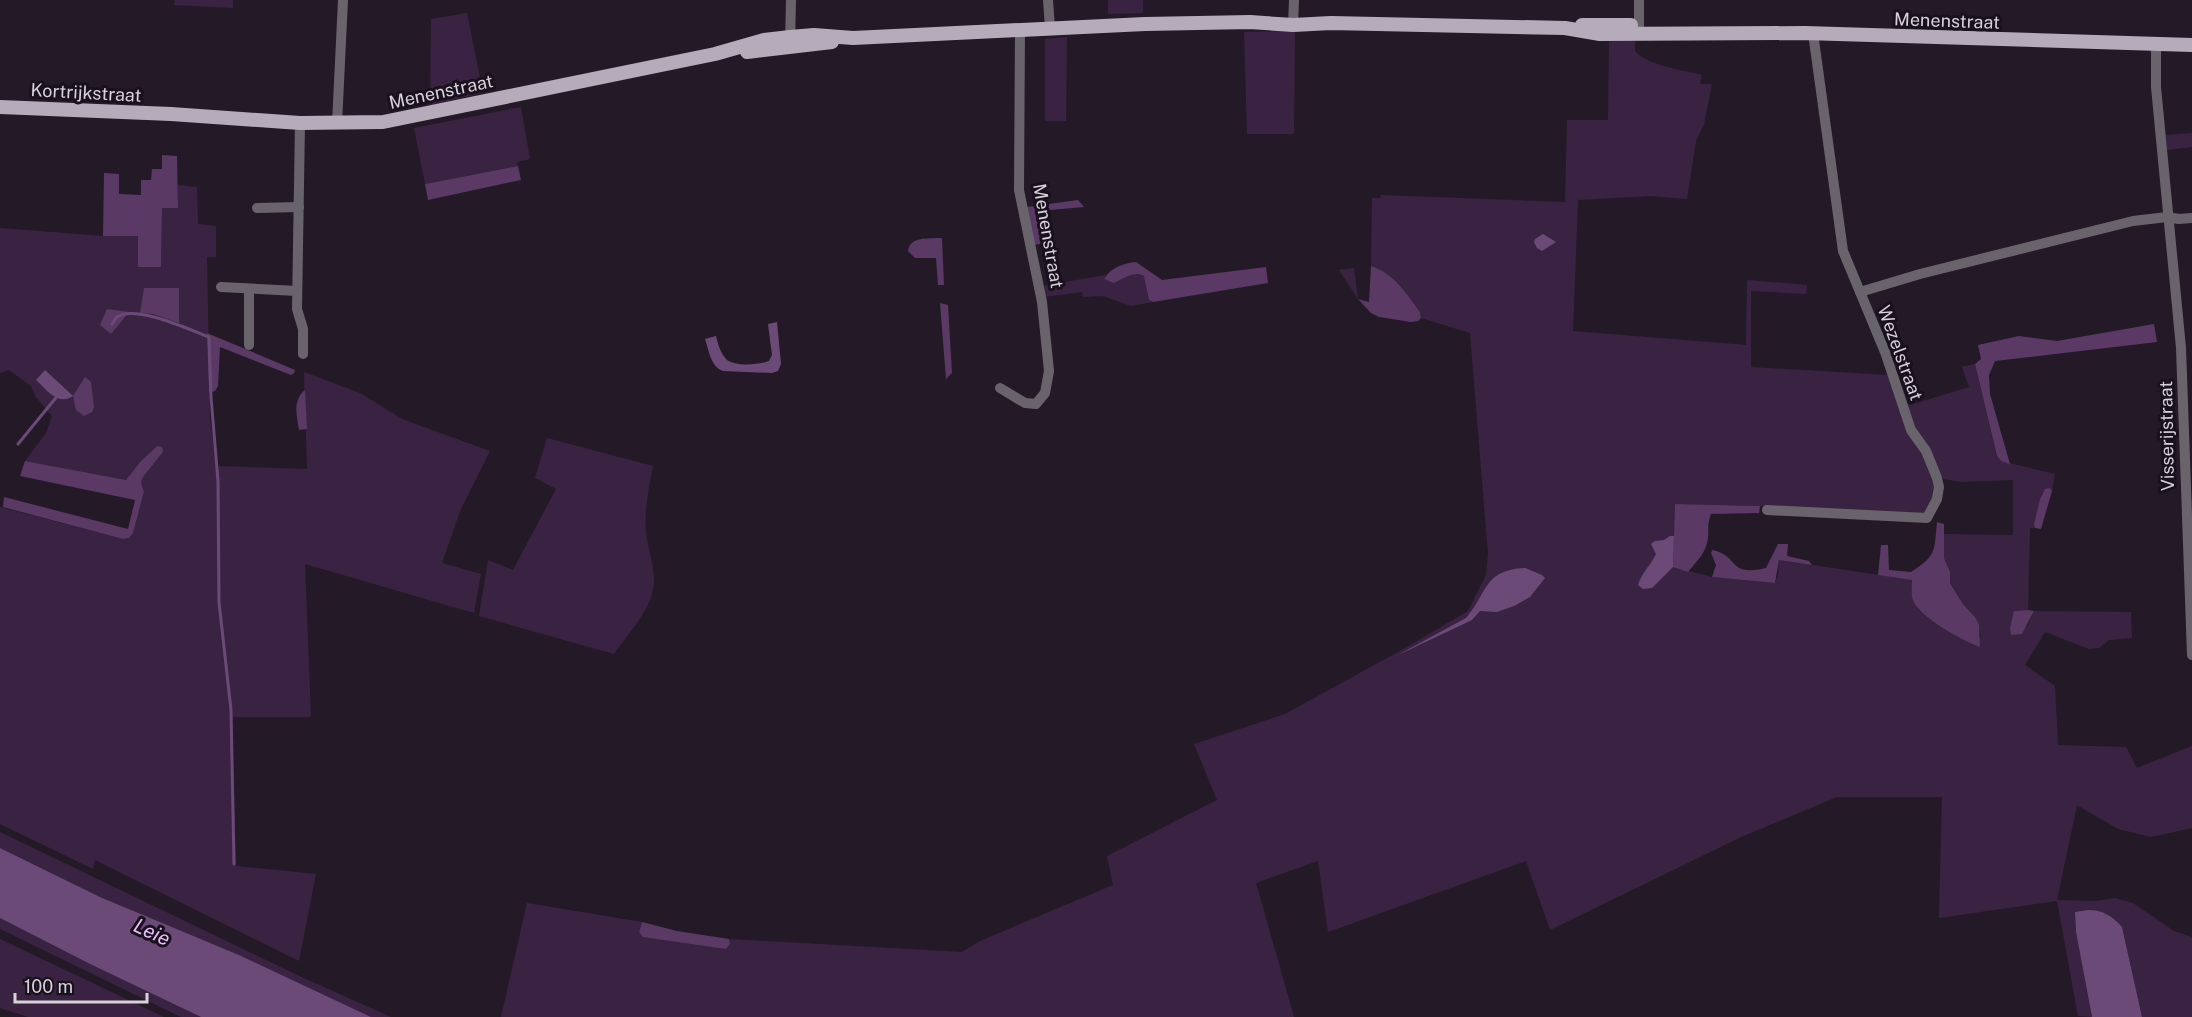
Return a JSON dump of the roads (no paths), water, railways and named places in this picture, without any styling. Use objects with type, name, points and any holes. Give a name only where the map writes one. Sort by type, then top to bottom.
[{"type":"main road","name":"Menenstraat","points":[[171,114],[300,123],[383,122],[417,117],[529,91],[715,54],[790,42],[814,35],[853,38],[1050,28],[1293,22],[1565,28],[1600,34],[1639,29],[1701,33],[1813,33],[2192,45]]},
{"type":"main road","name":"Kortrijkstraat","points":[[0,107],[171,114]]},
{"type":"street","points":[[337,124],[343,0]]},
{"type":"street","points":[[790,0],[790,42]]},
{"type":"street","points":[[1048,0],[1050,28]]},
{"type":"street","points":[[1293,22],[1294,0]]},
{"type":"street","points":[[1639,0],[1639,29]]},
{"type":"street","name":"Menenstraat","points":[[1000,388],[1025,403],[1036,405],[1045,393],[1049,371],[1042,302],[1019,190],[1020,30]]},
{"type":"street","name":"Wezelstraat","points":[[1767,510],[1928,518],[1933,511],[1938,493],[1937,478],[1926,451],[1911,430],[1885,352],[1843,251],[1813,33]]},
{"type":"street","name":"Visserijstraat","points":[[2156,45],[2156,87],[2167,217],[2188,423],[2192,655]]},
{"type":"street","points":[[300,123],[297,309],[303,329],[303,354]]},
{"type":"street","points":[[257,208],[299,207]]},
{"type":"street","points":[[1860,292],[1920,274],[2133,221],[2167,217],[2192,218]]},
{"type":"street","points":[[221,287],[297,291]]},
{"type":"street","points":[[249,289],[249,345]]},
{"type":"water","points":[[1543,234],[1556,242],[1542,251],[1534,242]]},
{"type":"water","points":[[777,322],[781,364],[778,371],[772,373],[723,371],[713,362],[705,339],[716,336],[722,354],[730,362],[747,365],[769,361],[772,355],[768,324]]},
{"type":"water","points":[[45,370],[73,396],[68,399],[58,398],[36,380]]},
{"type":"water","points":[[1674,536],[1673,567],[1652,588],[1643,589],[1638,585],[1656,554],[1651,544]]},
{"type":"water","points":[[1525,568],[1545,578],[1530,597],[1497,612],[1480,611],[1472,620],[1396,656],[1466,618],[1488,584],[1501,573]]},
{"type":"water","name":"Leie","points":[[0,848],[100,897],[239,955],[371,1017],[201,1017],[0,918]]},
{"type":"water","points":[[2088,910],[2107,914],[2122,927],[2142,1017],[2092,1017],[2076,932],[2075,912]]},
{"type":"waterway","points":[[112,324],[117,317],[136,314],[176,324],[209,337],[218,481],[219,602],[231,710],[234,864]]},
{"type":"waterway","points":[[18,444],[59,394]]}]
